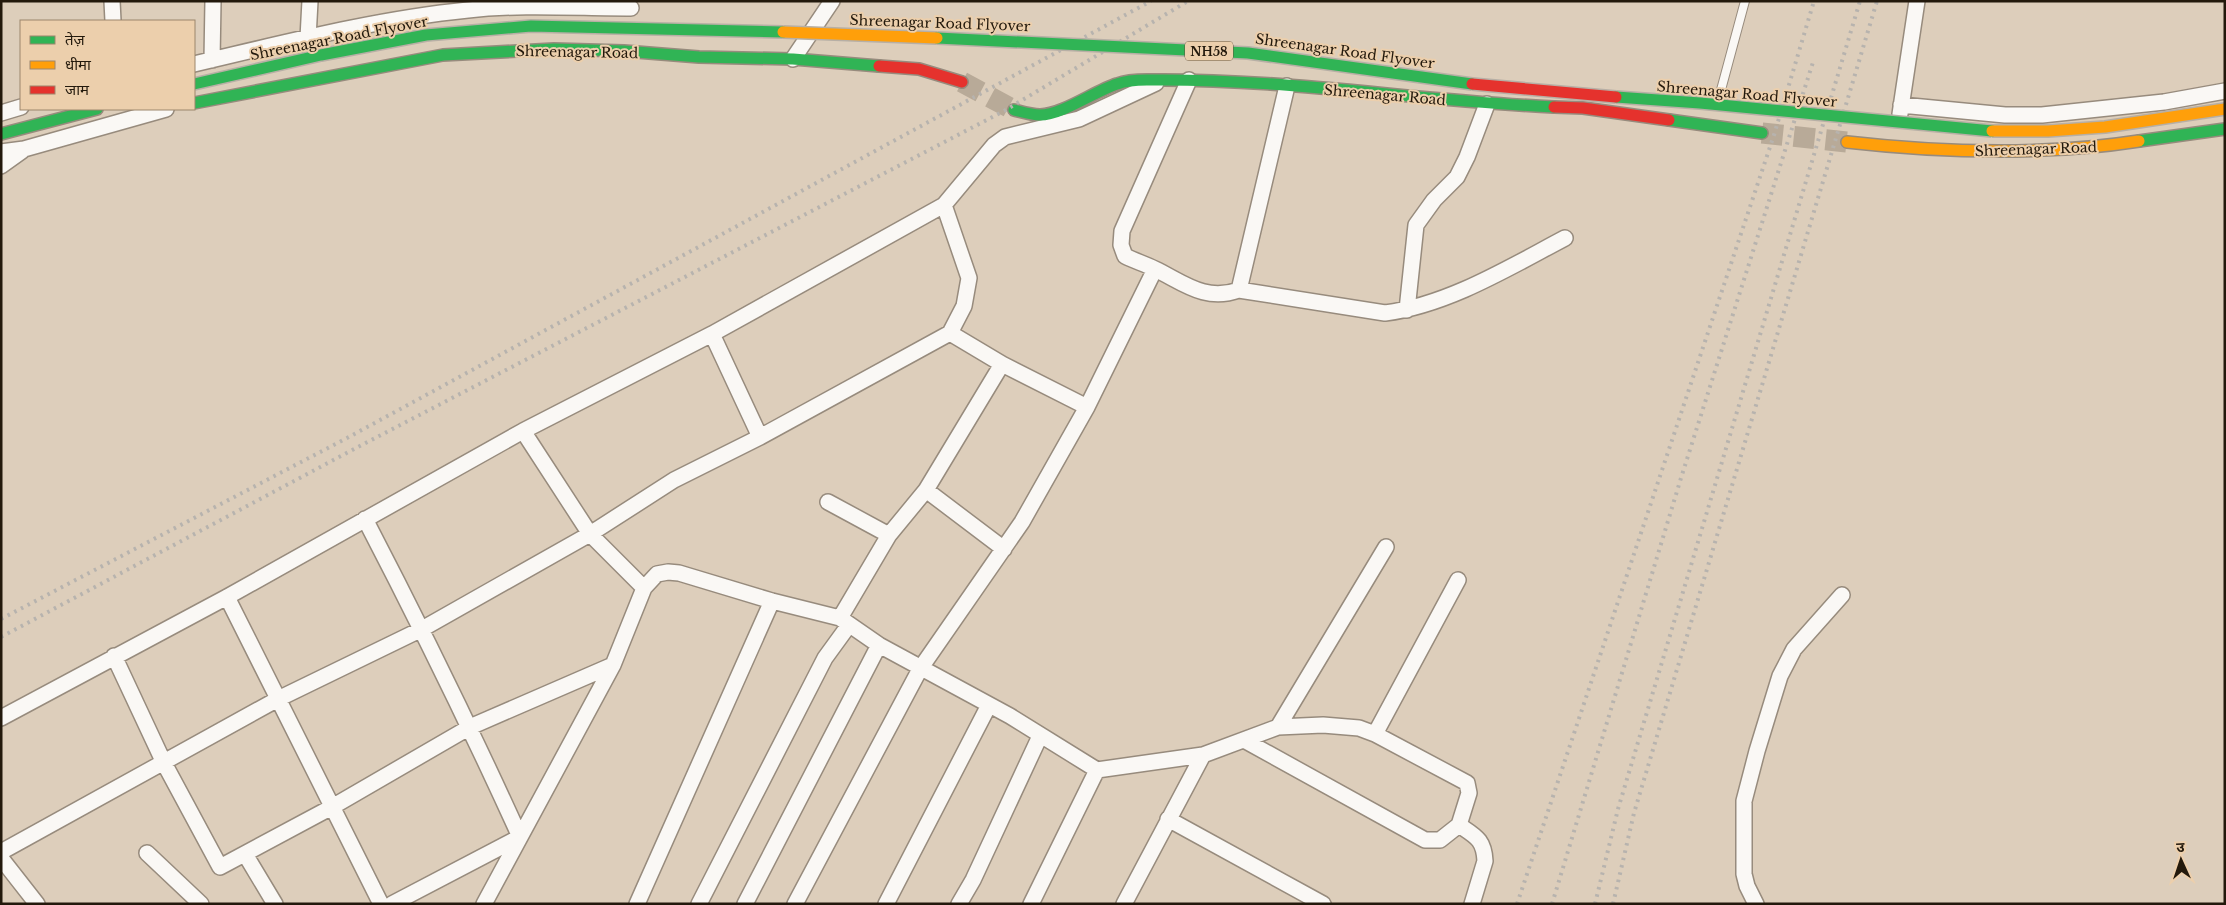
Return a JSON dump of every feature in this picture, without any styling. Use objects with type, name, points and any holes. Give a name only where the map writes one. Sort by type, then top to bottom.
[{"type":"main road","name":"Shreenagar Road Flyover","points":[[195,84],[321,54],[426,35],[530,26],[586,26],[1052,42],[1248,53],[1556,93],[1700,103],[1987,131],[2048,131],[2105,127],[2225,109]]},
{"type":"main road","name":"Shreenagar Road","points":[[195,103],[443,55],[554,49],[624,51],[699,57],[793,59],[919,70],[962,82]]},
{"type":"main road","name":"Shreenagar Road","points":[[1014,110],[1041,115],[1064,108],[1118,83],[1144,80],[1189,80],[1287,86],[1487,104],[1583,108],[1762,133]]},
{"type":"main road","points":[[1,134],[93,110]]},
{"type":"main road","name":"Shreenagar Road","points":[[1847,142],[1963,152],[2094,148],[2225,129]]},
{"type":"street","points":[[112,1],[112,20]]},
{"type":"street","points":[[212,60],[213,1]]},
{"type":"street","points":[[308,38],[310,1]]},
{"type":"street","points":[[793,59],[832,1]]},
{"type":"street","points":[[1894,147],[1917,1]]},
{"type":"street","points":[[195,64],[416,16],[516,7],[632,5],[624,51]]},
{"type":"street","points":[[1,718],[114,656],[226,598],[523,431],[712,334],[944,205],[994,145],[1005,136],[1078,119],[1163,80]]},
{"type":"street","points":[[1189,80],[1122,230],[1121,245],[1125,256],[1155,269],[1189,288],[1213,294],[1227,294],[1240,290],[1385,312],[1406,310],[1482,282],[1565,238]]},
{"type":"street","points":[[1240,290],[1287,86]]},
{"type":"street","points":[[1901,106],[2042,116],[2164,102],[2225,91]]},
{"type":"street","points":[[1406,310],[1416,225],[1434,200],[1457,177],[1467,157],[1487,104]]},
{"type":"street","points":[[1,113],[20,107]]},
{"type":"street","points":[[1,152],[24,149],[162,110]]},
{"type":"street","points":[[1,166],[24,149]]},
{"type":"street","points":[[1,852],[278,699],[422,629],[590,534],[674,480],[760,437],[950,334],[964,306],[969,278],[944,205]]},
{"type":"street","points":[[795,904],[920,669],[1004,549],[1087,408],[1155,269]]},
{"type":"street","points":[[712,334],[760,437]]},
{"type":"street","points":[[950,334],[1002,364],[1087,408]]},
{"type":"street","points":[[699,904],[889,535],[926,490],[1002,364]]},
{"type":"street","points":[[523,431],[590,534],[644,588]]},
{"type":"street","points":[[926,490],[1004,549]]},
{"type":"street","points":[[828,502],[889,535]]},
{"type":"street","points":[[365,519],[422,629],[520,836]]},
{"type":"street","points":[[1278,727],[1386,547]]},
{"type":"street","points":[[484,904],[613,665],[644,588],[657,574],[679,572],[845,622],[920,669],[989,705],[1098,770],[1203,755],[1278,727],[1323,725],[1359,728],[1375,734],[1467,782],[1469,793],[1459,825],[1440,840],[1425,840],[1244,740]]},
{"type":"street","points":[[1375,734],[1458,580]]},
{"type":"street","points":[[1756,904],[1747,886],[1744,874],[1744,801],[1757,751],[1780,676],[1794,649],[1842,595]]},
{"type":"street","points":[[226,598],[382,904]]},
{"type":"street","points":[[637,904],[772,601]]},
{"type":"street","points":[[745,904],[879,645]]},
{"type":"street","points":[[114,656],[164,763],[220,867],[332,807],[470,728],[613,665]]},
{"type":"street","points":[[886,904],[989,705]]},
{"type":"street","points":[[959,904],[973,880],[1040,736]]},
{"type":"street","points":[[1124,904],[1203,755]]},
{"type":"street","points":[[1031,904],[1098,770]]},
{"type":"street","points":[[1168,819],[1323,904]]},
{"type":"street","points":[[1459,825],[1480,840],[1484,853],[1485,861],[1472,904]]},
{"type":"street","points":[[392,904],[520,836]]},
{"type":"street","points":[[147,853],[201,904]]},
{"type":"street","points":[[245,854],[275,904]]},
{"type":"street","points":[[1,858],[36,904]]},
{"type":"lane","points":[[1710,126],[1745,1]]},
{"type":"tunnel","points":[[962,82],[1014,110]]},
{"type":"tunnel","points":[[1762,133],[1847,142]]},
{"type":"railway","points":[[1,619],[347,438],[1151,1]]},
{"type":"railway","points":[[1,637],[356,448],[1004,111],[1188,1]]},
{"type":"railway","points":[[1517,904],[1774,135],[1814,1]]},
{"type":"railway","points":[[1595,904],[1618,809],[1860,1]]},
{"type":"railway","points":[[1613,904],[1634,813],[1877,1]]},
{"type":"railway","points":[[1552,904],[1681,478],[1814,59]]},
{"type":"traffic: fast","points":[[195,84],[321,55],[426,35],[531,26],[783,32]]},
{"type":"traffic: fast","points":[[937,38],[1248,53],[1472,84]]},
{"type":"traffic: fast","points":[[195,103],[443,55],[554,49],[624,51],[699,57],[793,59],[879,66]]},
{"type":"traffic: fast","points":[[1014,110],[1040,115],[1049,114],[1117,84],[1147,80],[1198,80],[1300,86],[1554,107]]},
{"type":"traffic: fast","points":[[1616,97],[1700,103],[1992,131]]},
{"type":"traffic: fast","points":[[1,134],[93,110]]},
{"type":"traffic: fast","points":[[1669,120],[1762,133]]},
{"type":"traffic: fast","points":[[2139,141],[2225,129]]},
{"type":"traffic: slow","points":[[783,32],[937,38]]},
{"type":"traffic: slow","points":[[1992,131],[2048,131],[2105,127],[2225,109]]},
{"type":"traffic: slow","points":[[1847,142],[1920,149],[2030,151],[2103,146],[2139,141]]},
{"type":"traffic: jam","points":[[879,66],[919,69],[962,82]]},
{"type":"traffic: jam","points":[[1472,84],[1616,97]]},
{"type":"traffic: jam","points":[[1554,107],[1583,108],[1669,120]]}]
